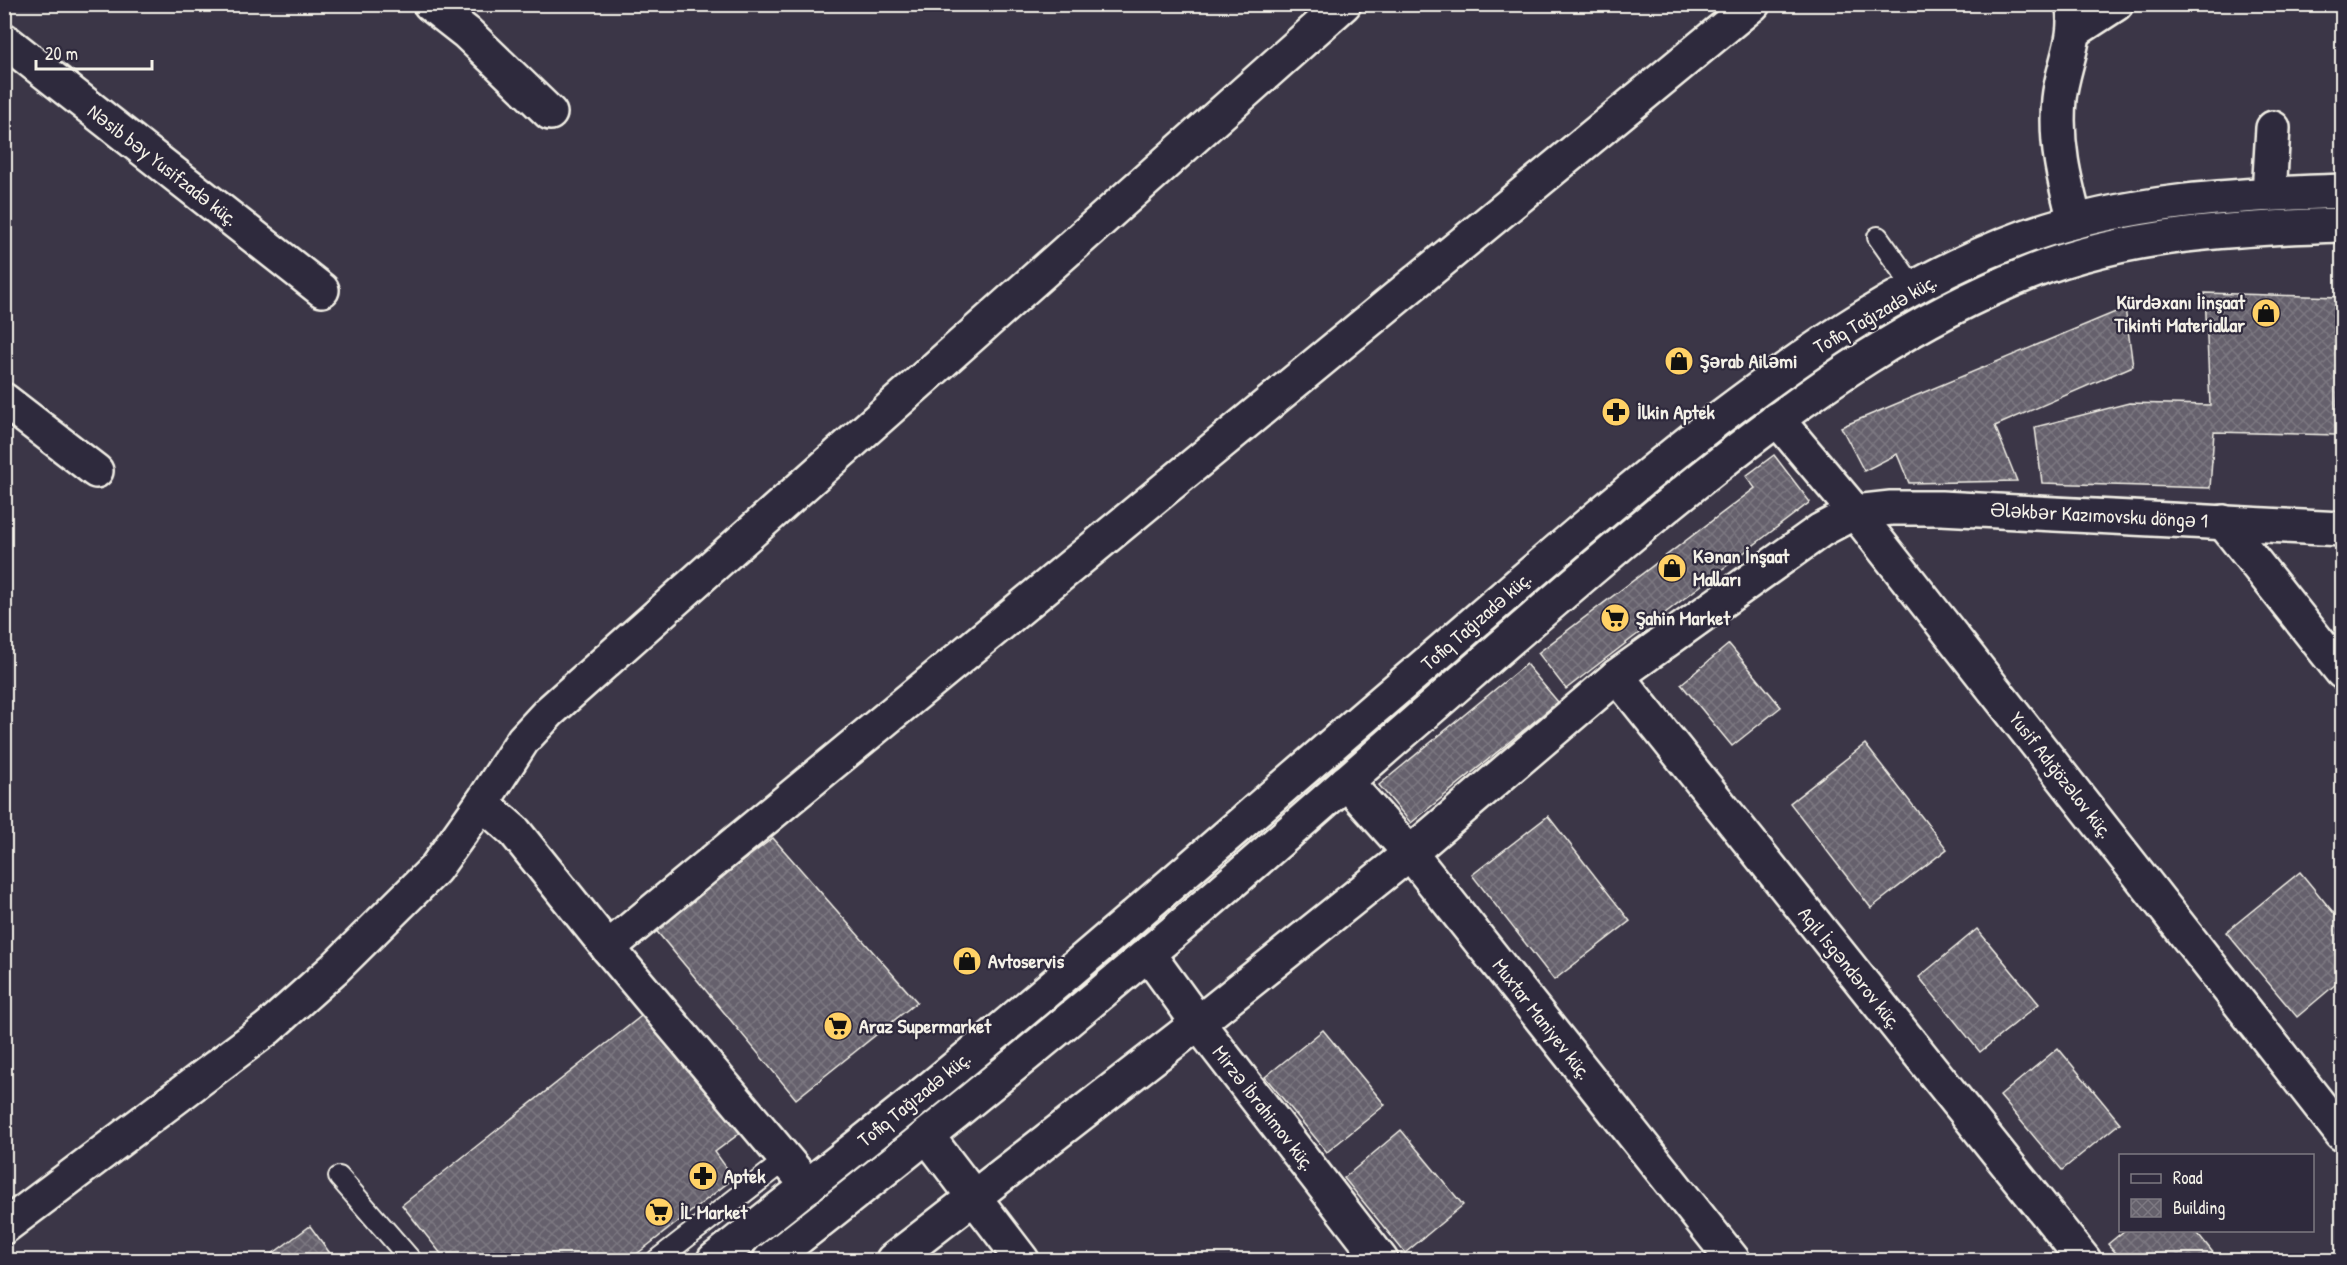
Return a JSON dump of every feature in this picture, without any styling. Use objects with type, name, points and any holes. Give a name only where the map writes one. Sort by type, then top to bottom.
[{"type":"street","points":[[430,4],[467,33],[550,112]]},
{"type":"street","points":[[4,1227],[268,1028],[335,968],[435,869],[523,740],[549,712],[1344,4]]},
{"type":"street","points":[[608,948],[1753,4]]},
{"type":"street","points":[[2081,256],[2060,164],[2059,99],[2063,69],[2074,17],[2116,4]]},
{"type":"street","name":"Nəsib bəy Yusifzadə küç.","points":[[4,40],[322,290]]},
{"type":"street","points":[[2269,194],[2273,128]]},
{"type":"street","name":"Tofiq Tağızadə küç.","points":[[714,1260],[934,1085],[1618,499],[1786,367],[1914,288],[2025,236],[2121,210],[2269,194],[2343,191]]},
{"type":"street","name":"Tofiq Tağızadə küç.","points":[[770,1260],[928,1137],[1148,954],[1640,526],[1777,419],[1876,350],[1928,319],[2033,271],[2081,256],[2126,244],[2179,236],[2343,225]]},
{"type":"street","points":[[4,400],[96,471]]},
{"type":"street","name":"Yusif Adığözəlov küç.","points":[[1777,419],[1855,512],[2343,1134]]},
{"type":"street","name":"Ələkbər Kazımovsku döngə 1","points":[[893,1260],[1198,1023],[1410,853],[1617,676],[1821,530],[1855,512],[1891,507],[1941,508],[2343,529]]},
{"type":"street","points":[[2223,522],[2343,672]]},
{"type":"street","name":"Aqil İsgəndərov küç.","points":[[1617,676],[2084,1260]]},
{"type":"street","name":"Muxtar Maniyev küç.","points":[[1346,782],[1410,853],[1733,1260]]},
{"type":"street","points":[[482,803],[515,832],[608,948],[808,1186]]},
{"type":"street","name":"Mirzə İbrahimov küç.","points":[[1123,924],[1381,1260]]},
{"type":"street","points":[[928,1137],[1022,1260]]},
{"type":"lane","points":[[1878,237],[1914,288]]},
{"type":"lane","points":[[657,1260],[787,1159]]},
{"type":"lane","points":[[339,1177],[411,1260]]},
{"type":"building","points":[[2205,293],[2342,297],[2342,384],[2338,384],[2336,435],[2214,432],[2210,488],[2042,483],[2035,427],[2129,403],[2210,405]]},
{"type":"building","points":[[2125,308],[2133,366],[1995,426],[2017,481],[1909,483],[1897,454],[1864,471],[1841,427]]},
{"type":"building","points":[[1774,455],[1810,502],[1566,689],[1538,653],[1755,488],[1746,476]]},
{"type":"building","points":[[1729,644],[1781,707],[1732,746],[1681,684]]},
{"type":"building","points":[[1526,664],[1558,702],[1411,823],[1379,785]]},
{"type":"building","points":[[1865,744],[1947,849],[1871,908],[1790,803]]},
{"type":"building","points":[[1548,816],[1630,921],[1554,980],[1472,875]]},
{"type":"building","points":[[773,838],[917,1002],[796,1099],[654,928]]},
{"type":"building","points":[[2300,872],[2342,923],[2342,979],[2297,1017],[2226,932]]},
{"type":"building","points":[[1977,929],[2039,1004],[1980,1052],[1919,977]]},
{"type":"building","points":[[645,1013],[740,1133],[715,1152],[734,1178],[629,1260],[446,1260],[402,1205]]},
{"type":"building","points":[[1323,1030],[1385,1105],[1327,1152],[1265,1077]]},
{"type":"building","points":[[2058,1048],[2120,1123],[2062,1170],[2000,1096]]},
{"type":"building","points":[[1401,1130],[1463,1205],[1405,1253],[1344,1178]]},
{"type":"building","points":[[310,1226],[335,1260],[264,1260]]},
{"type":"building","points":[[2123,1232],[2197,1232],[2219,1260],[2122,1260],[2108,1244]]},
{"type":"place","name":"Kürdəxanı İinşaat Tikinti Materiallar","points":[[2266,313]]},
{"type":"place","name":"Şərab Ailəmi","points":[[1679,361]]},
{"type":"place","name":"İlkin Aptek","points":[[1616,412]]},
{"type":"place","name":"Kənan İnşaat Malları","points":[[1672,568]]},
{"type":"place","name":"Şahin Market","points":[[1615,618]]},
{"type":"place","name":"Avtoservis","points":[[967,961]]},
{"type":"place","name":"Araz Supermarket","points":[[838,1026]]},
{"type":"place","name":"Aptek","points":[[703,1176]]},
{"type":"place","name":"İL Market","points":[[659,1212]]}]
